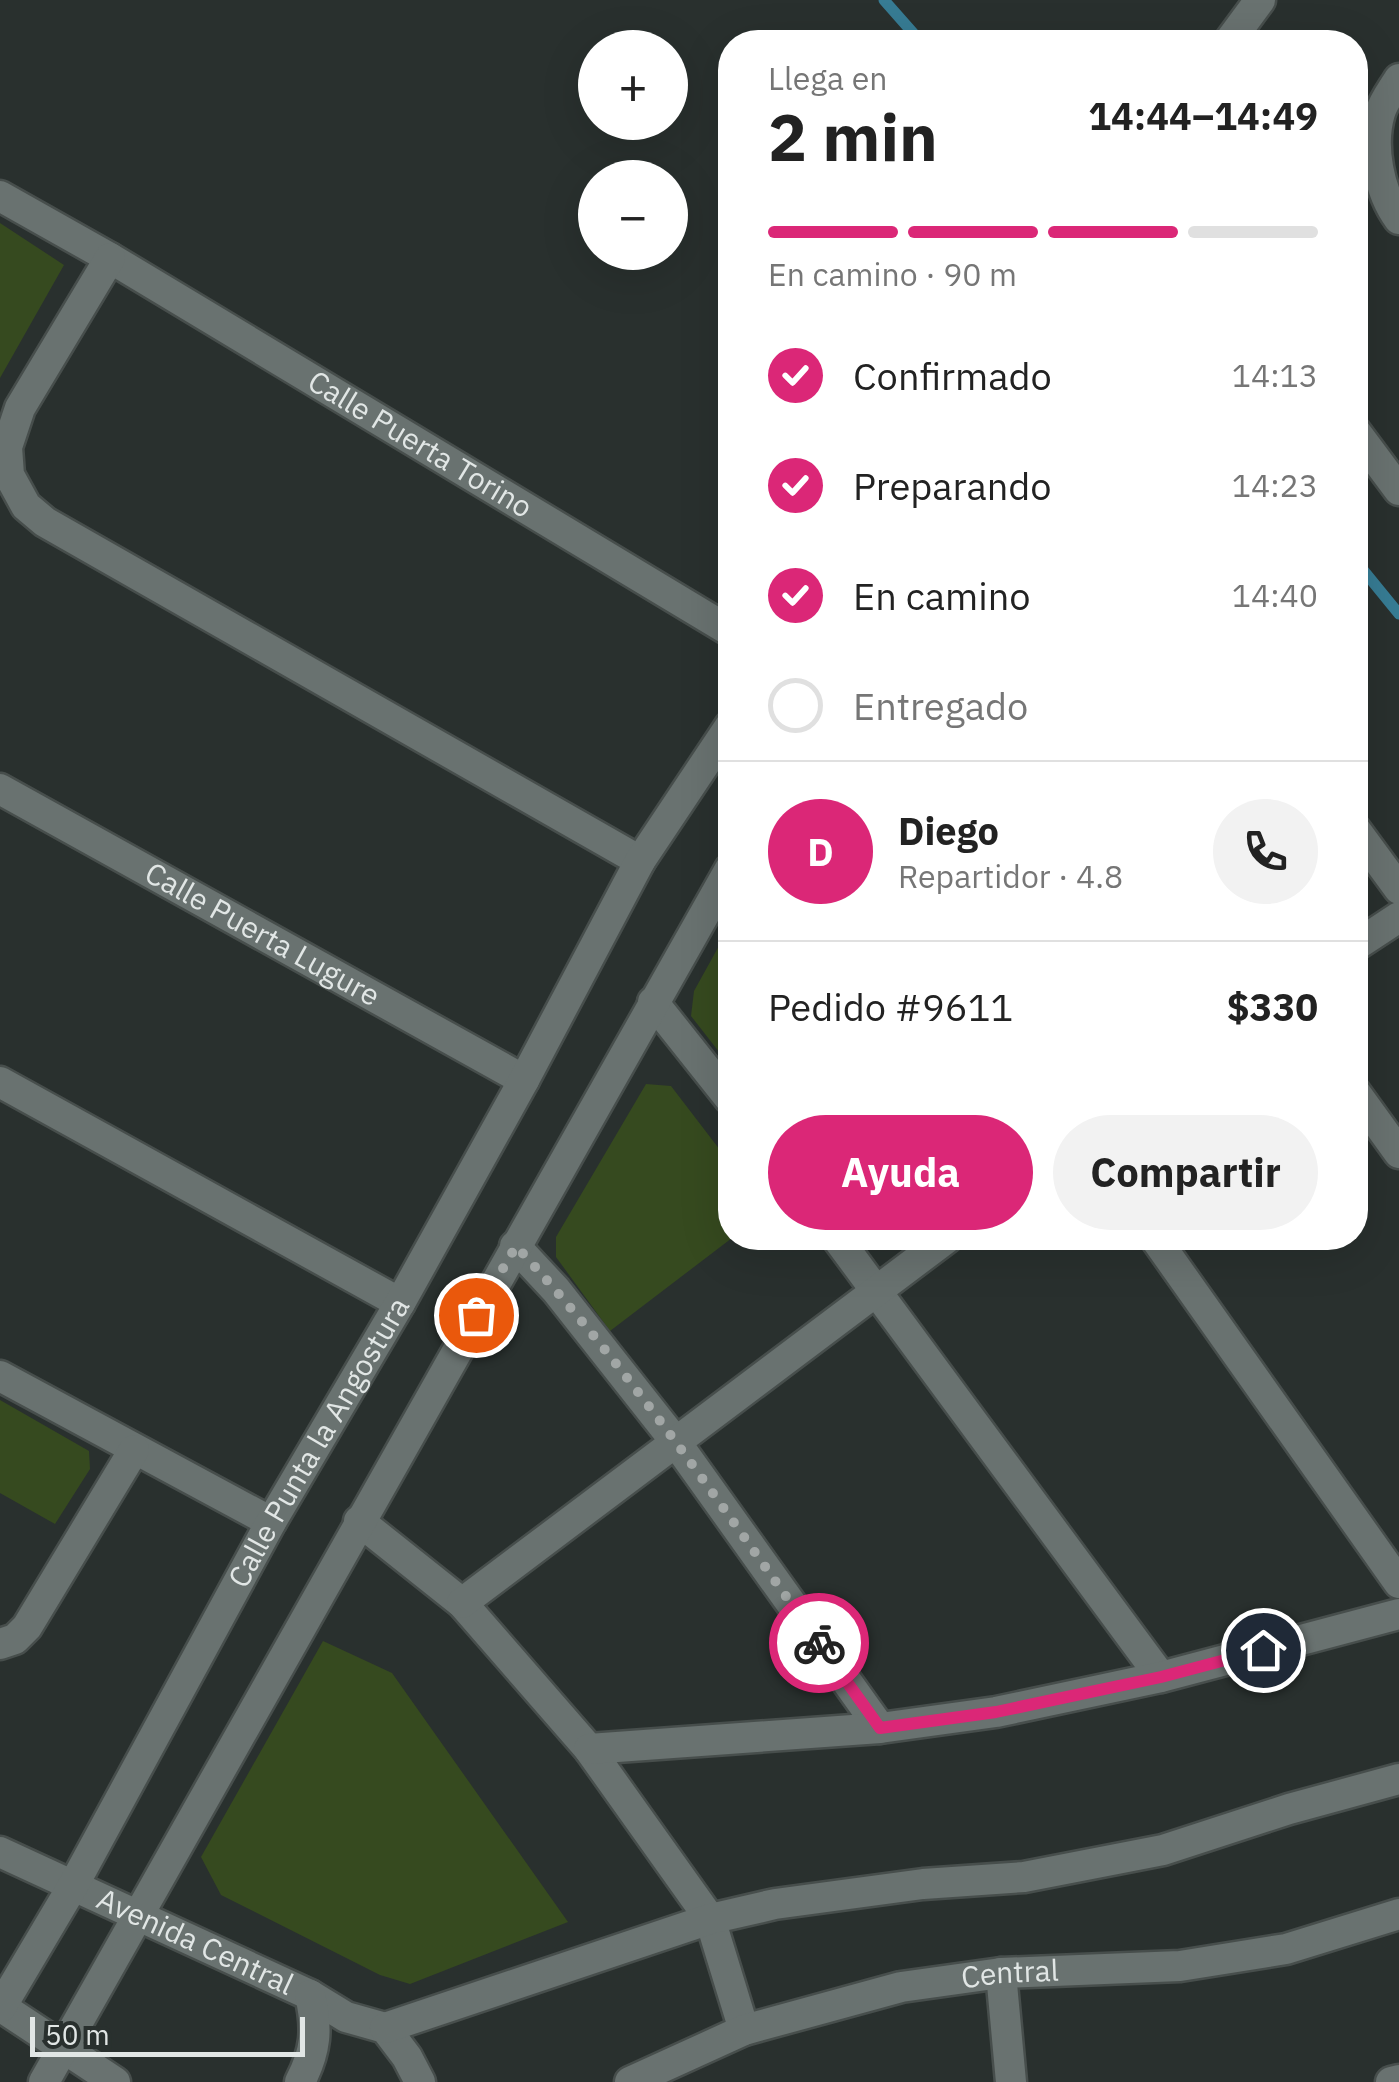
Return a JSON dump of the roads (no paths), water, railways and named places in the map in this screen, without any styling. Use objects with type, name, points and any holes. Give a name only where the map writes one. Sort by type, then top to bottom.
[{"type":"street","points":[[1238,30],[1260,0]]},
{"type":"street","points":[[1399,79],[1380,113],[1376,147],[1380,182],[1399,219]]},
{"type":"street","name":"Calle Puerta Torino","points":[[0,196],[110,258],[718,624]]},
{"type":"street","points":[[110,258],[20,408],[8,446],[9,475],[26,506],[45,522],[640,862]]},
{"type":"street","points":[[1368,448],[1399,490]]},
{"type":"street","name":"Calle Punta la Angostura","points":[[0,2007],[74,1884],[271,1522],[400,1303],[640,862],[718,744]]},
{"type":"street","name":"Calle Puerta Lugure","points":[[0,789],[524,1080]]},
{"type":"street","points":[[1368,847],[1399,889]]},
{"type":"street","points":[[44,2082],[718,890]]},
{"type":"street","points":[[1368,937],[1399,917]]},
{"type":"street","points":[[653,1002],[718,1084]]},
{"type":"street","points":[[0,1082],[400,1303]]},
{"type":"street","points":[[1368,1110],[1399,1153]]},
{"type":"street","points":[[516,1246],[556,1290],[675,1441],[880,1728]]},
{"type":"street","points":[[846,1250],[1161,1677]]},
{"type":"street","points":[[462,1603],[930,1250]]},
{"type":"street","points":[[1163,1250],[1399,1584]]},
{"type":"street","points":[[0,1376],[271,1522]]},
{"type":"street","points":[[0,1644],[14,1639],[26,1627],[134,1450]]},
{"type":"street","points":[[359,1522],[462,1603],[589,1748],[710,1919],[744,2030]]},
{"type":"street","points":[[589,1748],[880,1728],[996,1712],[1161,1677],[1399,1614]]},
{"type":"street","points":[[420,2082],[385,2028],[710,1919],[775,1904],[905,1886],[1024,1877],[1163,1850],[1399,1779]]},
{"type":"street","name":"Avenida Central","points":[[0,1852],[310,1995],[346,2017],[385,2028]]},
{"type":"street","name":"Central","points":[[630,2082],[744,2030],[901,1986],[1001,1974],[1180,1966],[1286,1950],[1399,1914]]},
{"type":"street","points":[[1001,1974],[1011,2082]]},
{"type":"street","points":[[300,2082],[311,2060],[316,2022],[310,1995]]},
{"type":"street","points":[[0,2007],[116,2082]]},
{"type":"street","points":[[1391,2082],[1399,2080]]},
{"type":"waterway","points":[[884,0],[910,30]]},
{"type":"waterway","points":[[1368,576],[1399,614]]}]
